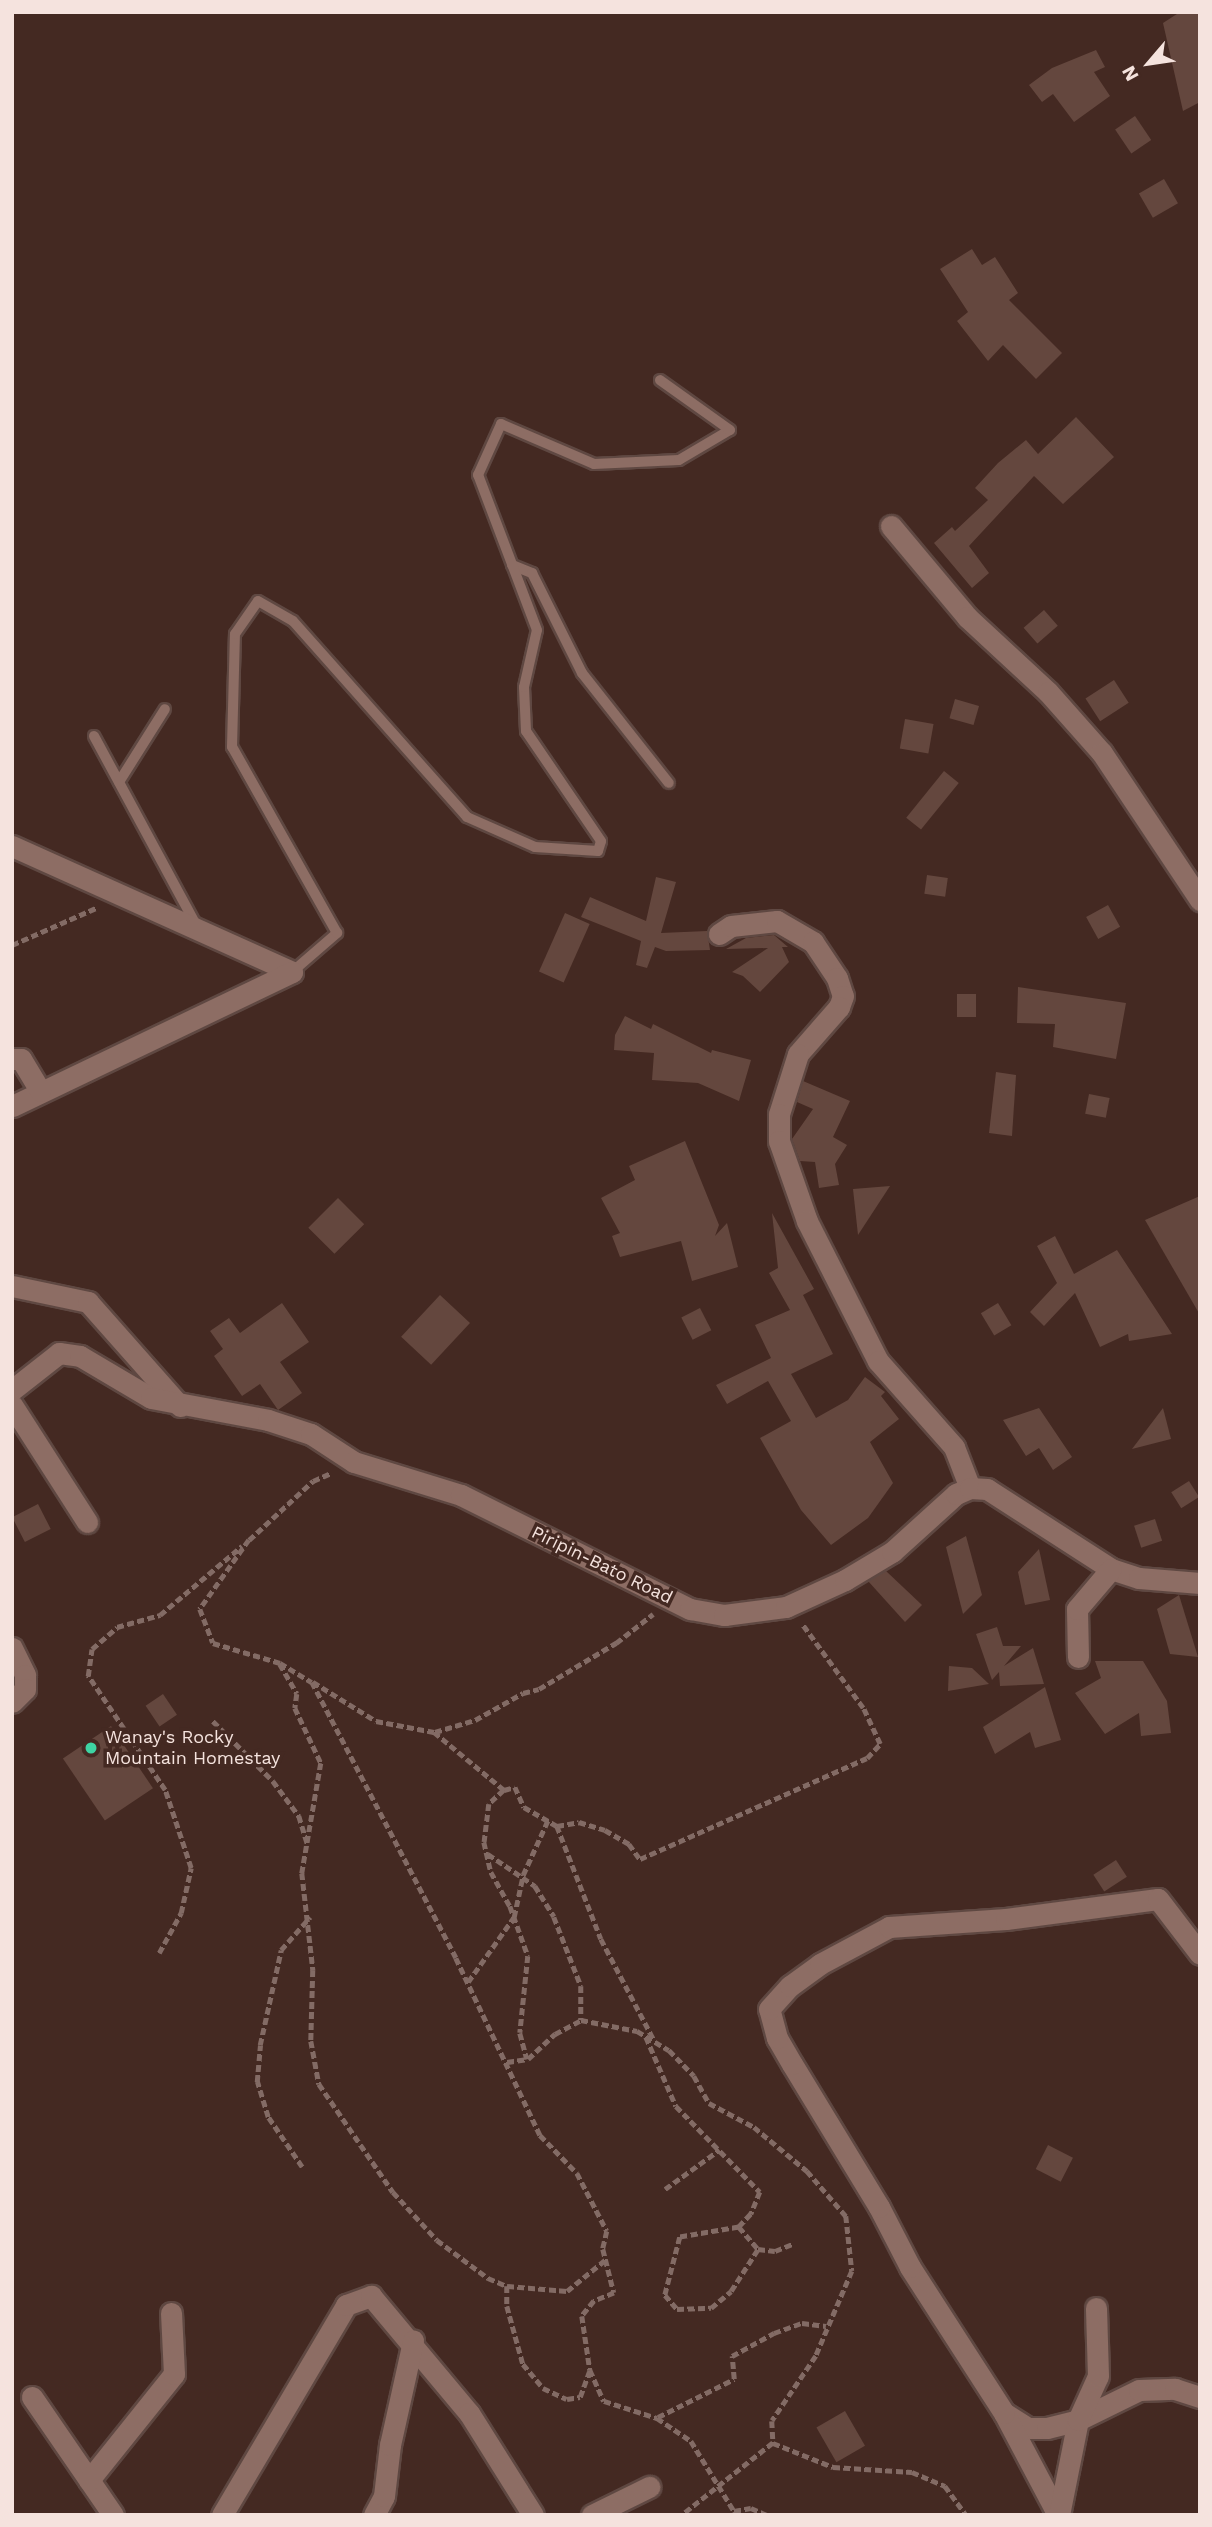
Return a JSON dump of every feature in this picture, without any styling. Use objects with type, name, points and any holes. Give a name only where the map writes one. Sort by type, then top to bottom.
[{"type":"street","points":[[891,526],[967,617],[1048,692],[1102,753],[1200,900]]},
{"type":"street","points":[[12,846],[292,972]]},
{"type":"street","points":[[719,934],[731,926],[777,920],[813,942],[837,978],[843,996],[839,1007],[798,1054],[779,1114],[779,1141],[801,1208],[878,1361],[954,1447],[970,1488],[988,1489],[1111,1569],[1139,1578],[1200,1583]]},
{"type":"street","points":[[12,1106],[292,972]]},
{"type":"street","points":[[12,1059],[21,1059],[40,1091]]},
{"type":"street","points":[[12,1286],[88,1302],[180,1406]]},
{"type":"street","name":"Piripin-Bato Road","points":[[12,1390],[59,1353],[99,1363],[151,1398],[180,1406],[268,1420],[311,1434],[354,1462],[461,1494],[672,1600],[724,1615],[786,1607],[845,1580],[892,1552],[956,1494],[970,1488]]},
{"type":"street","points":[[12,1405],[87,1522]]},
{"type":"street","points":[[1078,1657],[1077,1609],[1111,1569]]},
{"type":"street","points":[[12,1648],[25,1675],[25,1689],[12,1702]]},
{"type":"street","points":[[1059,2515],[1004,2413],[910,2267],[879,2207],[777,2038],[769,2009],[790,1986],[820,1964],[888,1927],[1006,1919],[1158,1899],[1200,1954]]},
{"type":"street","points":[[222,2515],[346,2305],[371,2296],[413,2342],[469,2413],[533,2515]]},
{"type":"street","points":[[1059,2515],[1078,2420],[1098,2376],[1096,2308]]},
{"type":"street","points":[[89,2480],[174,2374],[171,2313]]},
{"type":"street","points":[[373,2515],[384,2496],[390,2445],[413,2342]]},
{"type":"street","points":[[1004,2413],[1028,2428],[1078,2420],[1139,2390],[1175,2389],[1200,2397]]},
{"type":"street","points":[[32,2397],[113,2515]]},
{"type":"street","points":[[592,2515],[649,2487]]},
{"type":"lane","points":[[292,972],[337,933],[232,747],[235,634],[258,601],[293,621],[467,817],[535,847],[598,851],[601,841],[526,730],[524,687],[537,630],[478,475],[501,424],[594,464],[679,460],[730,430],[660,380]]},
{"type":"lane","points":[[512,565],[532,573],[582,673],[668,783]]},
{"type":"lane","points":[[119,782],[165,709]]},
{"type":"lane","points":[[94,736],[200,930]]},
{"type":"path","points":[[12,945],[122,896]]},
{"type":"path","points":[[159,1953],[181,1913],[191,1868],[165,1790],[88,1676],[92,1649],[117,1627],[160,1615],[249,1540],[313,1481],[354,1462]]},
{"type":"path","points":[[249,1540],[200,1609],[213,1643],[280,1663],[376,1721],[434,1732],[475,1720],[523,1693],[539,1689],[616,1643],[672,1600]]},
{"type":"path","points":[[556,1826],[579,1822],[605,1830],[629,1844],[640,1858],[867,1758],[880,1744],[863,1708],[820,1645],[786,1607]]},
{"type":"path","points":[[280,1663],[297,1694],[295,1708],[321,1763],[302,1873],[310,1916],[311,2041],[319,2084],[393,2192],[437,2240],[507,2286],[567,2291],[606,2259]]},
{"type":"path","points":[[312,1682],[468,1982],[540,2136],[577,2173],[607,2231],[606,2259],[614,2293],[594,2301],[582,2316],[590,2370],[604,2401],[657,2418],[691,2441],[735,2513],[751,2508],[767,2515]]},
{"type":"path","points":[[213,1721],[273,1781],[299,1816],[308,1847]]},
{"type":"path","points":[[434,1732],[504,1790]]},
{"type":"path","points":[[527,2059],[520,2032],[528,1956],[514,1917],[491,1872],[487,1853],[489,1804],[504,1790],[515,1787],[524,1807],[556,1826],[601,1940],[654,2041]]},
{"type":"path","points":[[468,1982],[514,1917],[523,1875],[548,1820]]},
{"type":"path","points":[[487,1853],[523,1875],[554,1917],[581,1986],[581,2020]]},
{"type":"path","points":[[302,2167],[268,2117],[257,2082],[260,2045],[281,1950],[310,1916]]},
{"type":"path","points":[[507,2062],[527,2059],[555,2034],[581,2020],[645,2036],[670,2050],[694,2076],[709,2103],[754,2127],[807,2171],[846,2216],[852,2271],[826,2326],[816,2356],[772,2421],[774,2443]]},
{"type":"path","points":[[645,2036],[676,2106],[760,2192],[751,2214],[739,2227],[680,2237],[665,2295],[677,2309],[711,2308],[731,2291],[758,2249]]},
{"type":"path","points":[[665,2189],[719,2150]]},
{"type":"path","points":[[739,2227],[758,2249],[775,2251],[792,2244]]},
{"type":"path","points":[[507,2286],[520,2355],[543,2388],[567,2399],[580,2397],[590,2370]]},
{"type":"path","points":[[657,2418],[734,2379],[732,2356],[774,2333],[802,2323],[826,2326]]},
{"type":"path","points":[[682,2515],[774,2443]]},
{"type":"path","points":[[774,2443],[834,2467],[912,2472],[945,2486],[966,2515]]},
{"type":"building","points":[[1180,12],[1200,12],[1200,102],[1183,111],[1163,23]]},
{"type":"building","points":[[1096,50],[1105,67],[1094,72],[1110,96],[1074,122],[1053,94],[1042,102],[1029,85],[1052,68]]},
{"type":"building","points":[[1135,116],[1151,140],[1131,153],[1115,129]]},
{"type":"building","points":[[1164,179],[1178,203],[1153,218],[1139,194]]},
{"type":"building","points":[[972,249],[982,265],[995,257],[1018,293],[1009,300],[1062,353],[1036,379],[1003,345],[988,361],[957,321],[968,312],[940,269]]},
{"type":"building","points":[[1076,417],[1114,457],[1063,504],[1034,476],[969,546],[989,573],[972,588],[934,543],[952,527],[955,531],[988,500],[975,488],[998,463],[1026,440],[1038,454]]},
{"type":"building","points":[[1044,610],[1058,626],[1037,644],[1024,628]]},
{"type":"building","points":[[1114,680],[1129,703],[1100,721],[1085,699]]},
{"type":"building","points":[[955,699],[979,706],[974,725],[949,718]]},
{"type":"building","points":[[905,719],[934,724],[928,754],[900,749]]},
{"type":"building","points":[[944,771],[959,783],[921,830],[906,818]]},
{"type":"building","points":[[927,875],[948,878],[945,897],[924,894]]},
{"type":"building","points":[[656,877],[676,882],[661,933],[707,931],[710,950],[666,951],[655,947],[647,968],[636,965],[641,941],[581,917],[590,897],[646,921]]},
{"type":"building","points":[[1108,905],[1120,927],[1098,939],[1086,917]]},
{"type":"building","points":[[565,913],[590,924],[564,982],[539,971]]},
{"type":"building","points":[[774,935],[788,947],[782,947],[789,962],[760,992],[743,976],[732,972],[768,948],[726,949],[746,938]]},
{"type":"building","points":[[1018,987],[1126,1003],[1116,1059],[1053,1047],[1055,1024],[1017,1023]]},
{"type":"building","points":[[957,994],[976,994],[976,1017],[957,1017]]},
{"type":"building","points":[[625,1016],[651,1029],[653,1024],[711,1053],[712,1050],[751,1060],[739,1101],[698,1083],[652,1080],[654,1053],[614,1050],[615,1035]]},
{"type":"building","points":[[996,1072],[1016,1075],[1012,1136],[989,1133]]},
{"type":"building","points":[[803,1081],[850,1101],[833,1137],[847,1145],[835,1164],[839,1185],[819,1188],[815,1162],[800,1161],[792,1139],[813,1109],[797,1102]]},
{"type":"building","points":[[1089,1094],[1110,1098],[1106,1118],[1085,1114]]},
{"type":"building","points":[[685,1141],[719,1225],[715,1236],[727,1223],[738,1267],[692,1281],[681,1241],[620,1257],[612,1236],[620,1233],[601,1198],[635,1180],[629,1166]]},
{"type":"building","points":[[890,1186],[858,1235],[853,1189]]},
{"type":"building","points":[[1200,1196],[1200,1315],[1145,1220]]},
{"type":"building","points":[[338,1198],[364,1224],[334,1254],[308,1228]]},
{"type":"building","points":[[772,1213],[814,1289],[803,1295],[833,1354],[791,1374],[816,1418],[848,1400],[865,1377],[885,1392],[881,1396],[899,1419],[870,1442],[893,1483],[868,1518],[831,1545],[801,1510],[760,1438],[791,1421],[768,1381],[727,1404],[716,1385],[771,1358],[755,1325],[790,1310],[769,1273],[778,1268]]},
{"type":"building","points":[[1055,1236],[1074,1274],[1117,1250],[1172,1334],[1129,1341],[1128,1334],[1100,1347],[1075,1293],[1044,1326],[1030,1312],[1057,1283],[1037,1246]]},
{"type":"building","points":[[440,1295],[470,1323],[431,1365],[401,1337]]},
{"type":"building","points":[[282,1303],[309,1342],[280,1362],[302,1393],[278,1410],[260,1384],[242,1396],[214,1356],[223,1349],[210,1331],[229,1318],[240,1333]]},
{"type":"building","points":[[998,1303],[1011,1325],[994,1336],[981,1313]]},
{"type":"building","points":[[700,1308],[711,1330],[693,1340],[681,1318]]},
{"type":"building","points":[[1039,1408],[1072,1457],[1053,1470],[1039,1448],[1026,1456],[1003,1420]]},
{"type":"building","points":[[1163,1408],[1171,1439],[1132,1449]]},
{"type":"building","points":[[1189,1481],[1199,1497],[1181,1508],[1171,1492]]},
{"type":"building","points":[[38,1504],[51,1529],[25,1542],[12,1517]]},
{"type":"building","points":[[1155,1519],[1162,1541],[1141,1548],[1134,1526]]},
{"type":"building","points":[[966,1536],[982,1595],[963,1614],[946,1547]]},
{"type":"building","points":[[1039,1549],[1050,1600],[1025,1605],[1018,1572]]},
{"type":"building","points":[[886,1571],[922,1605],[905,1622],[868,1581]]},
{"type":"building","points":[[1179,1595],[1198,1657],[1170,1654],[1157,1609]]},
{"type":"building","points":[[997,1627],[1003,1646],[1021,1646],[1004,1666],[1033,1648],[1044,1684],[1000,1686],[999,1672],[992,1680],[976,1634]]},
{"type":"building","points":[[1095,1661],[1143,1661],[1167,1701],[1171,1733],[1141,1736],[1139,1713],[1105,1734],[1075,1693],[1101,1678]]},
{"type":"building","points":[[949,1666],[972,1668],[989,1684],[948,1691]]},
{"type":"building","points":[[1045,1687],[1061,1740],[1035,1748],[1030,1732],[995,1754],[983,1727]]},
{"type":"building","points":[[163,1694],[177,1715],[160,1726],[146,1706]]},
{"type":"building","points":[[111,1726],[153,1788],[105,1821],[63,1758]]},
{"type":"building","points":[[1116,1860],[1127,1877],[1104,1891],[1093,1875]]},
{"type":"building","points":[[1048,2145],[1073,2158],[1061,2182],[1036,2169]]},
{"type":"building","points":[[845,2411],[865,2446],[836,2462],[816,2428]]},
{"type":"place","name":"Wanay's Rocky Mountain Homestay","points":[[91,1748]]}]
